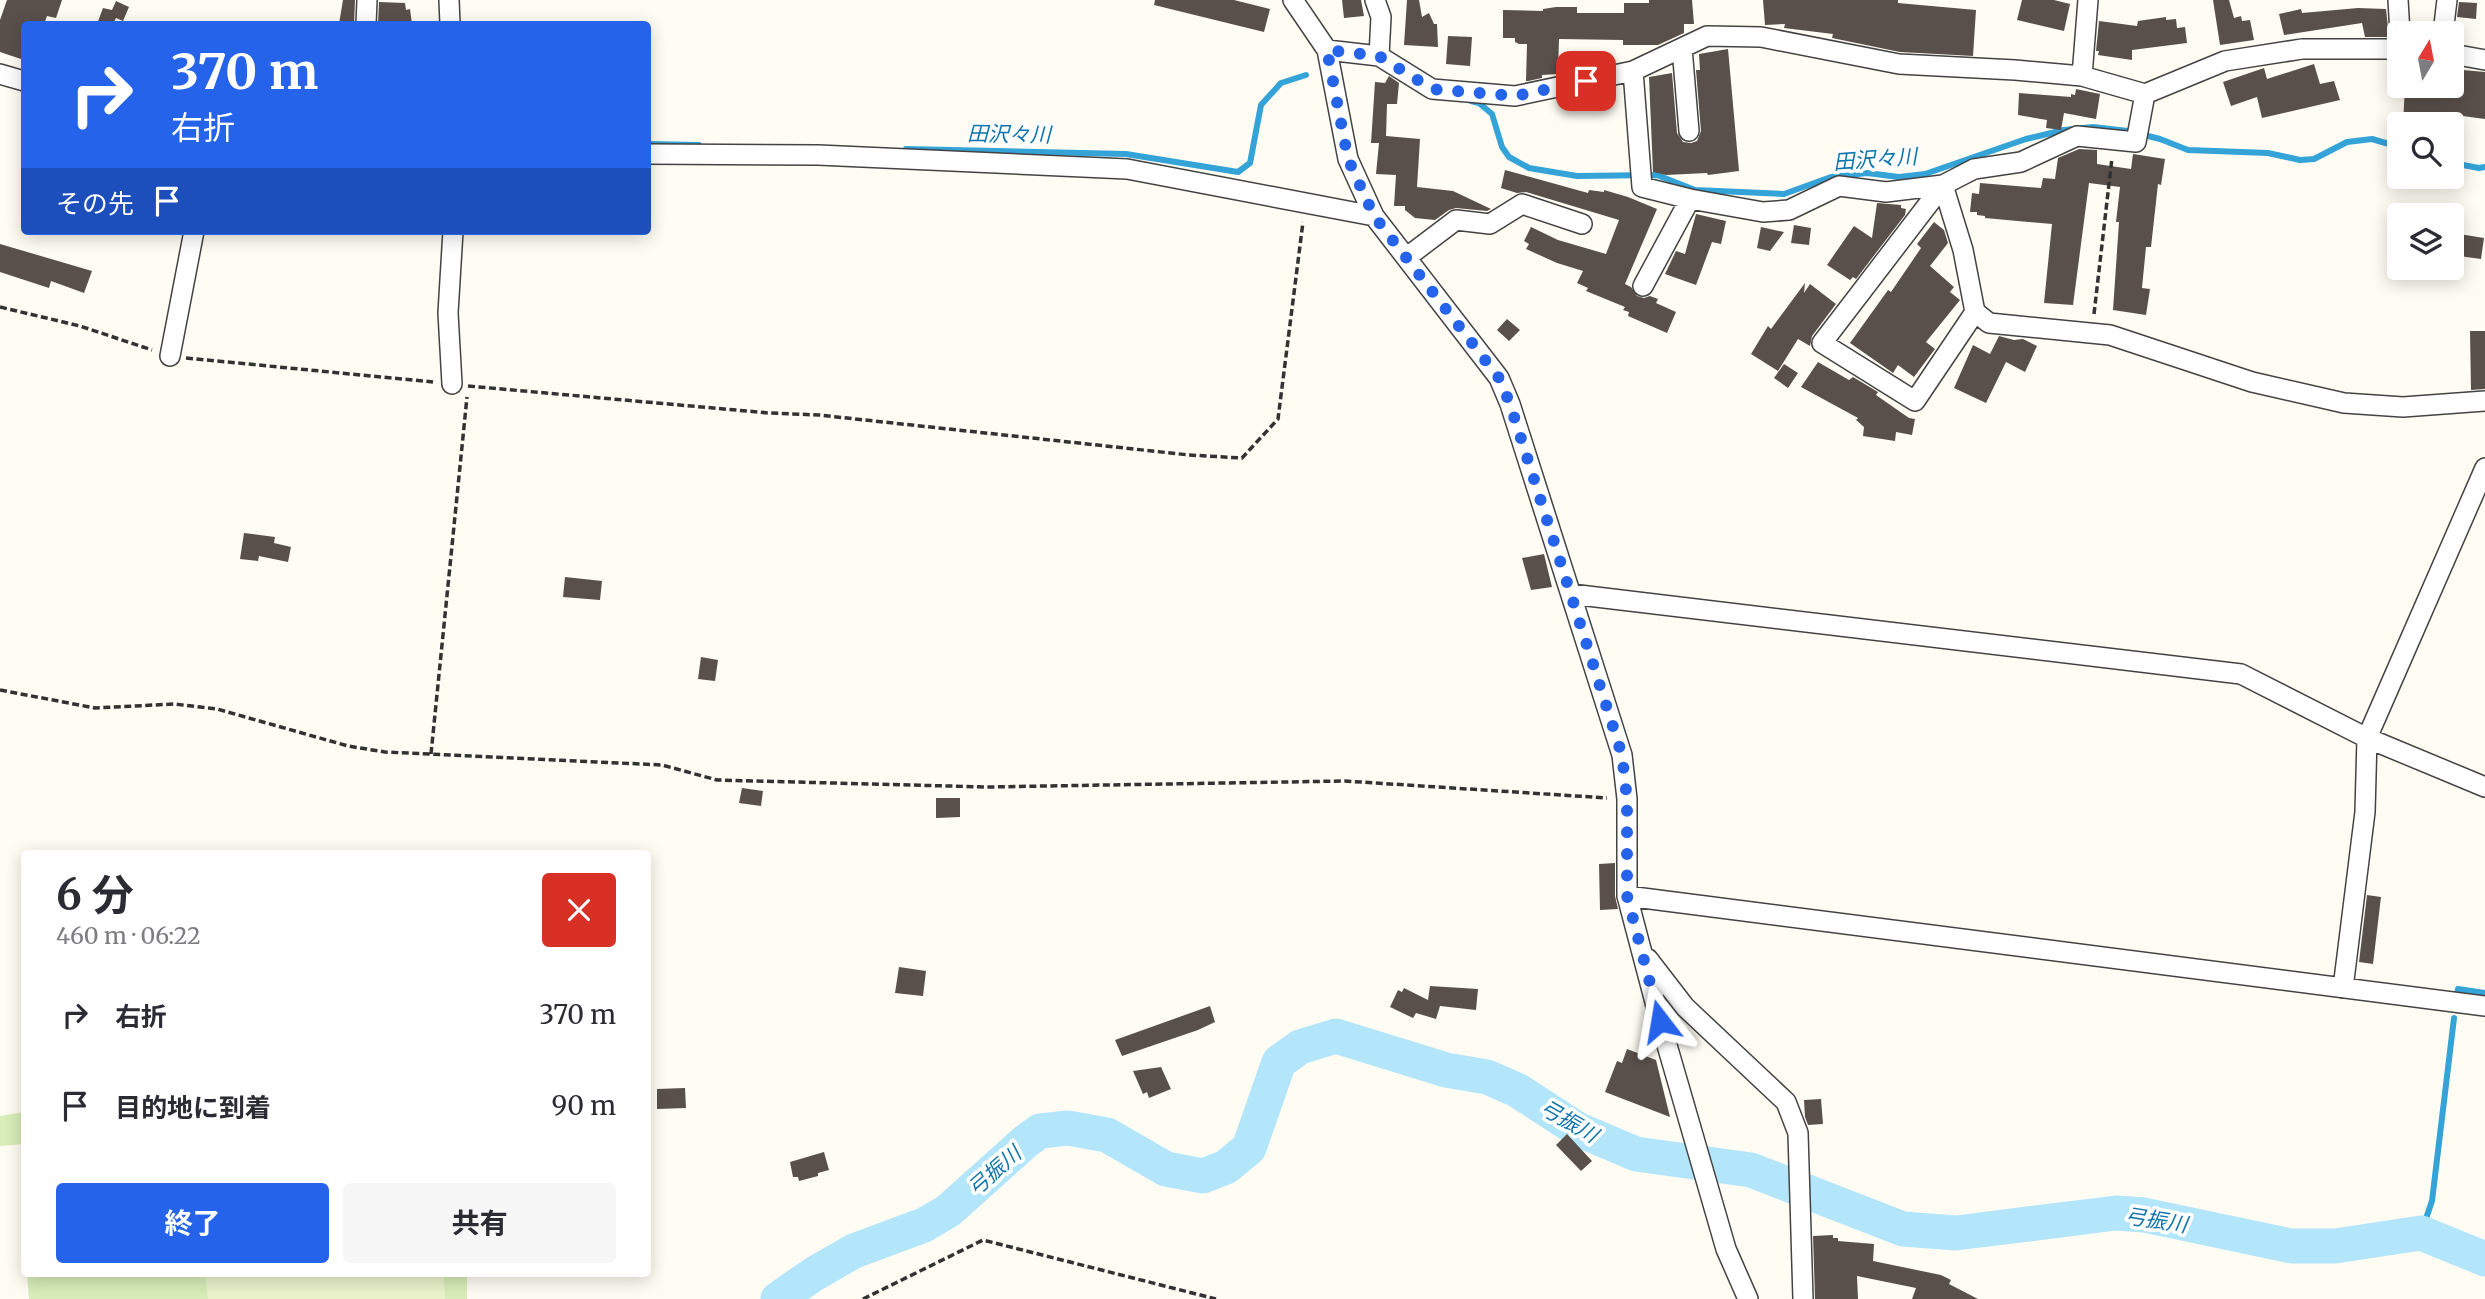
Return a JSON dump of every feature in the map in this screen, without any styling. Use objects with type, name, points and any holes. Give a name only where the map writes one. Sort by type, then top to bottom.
[{"type":"street","points":[[366,21],[367,0]]},
{"type":"street","points":[[449,0],[450,21]]},
{"type":"street","points":[[1293,0],[1327,50],[1348,159],[1374,216],[1499,378],[1622,755],[1627,799],[1627,896],[1726,1249],[1748,1299]]},
{"type":"street","points":[[1375,0],[1381,17],[1379,56]]},
{"type":"street","points":[[2082,76],[2087,0]]},
{"type":"street","points":[[2398,0],[2399,21]]},
{"type":"street","points":[[2445,21],[2447,0]]},
{"type":"street","points":[[1327,50],[1379,56],[1432,89],[1515,96],[1633,71],[1707,36],[1761,37],[1899,64],[2082,76],[2145,94],[2225,61],[2302,49],[2387,49]]},
{"type":"street","points":[[1682,48],[1689,131]]},
{"type":"street","points":[[2464,56],[2485,60]]},
{"type":"street","points":[[1633,71],[1642,187],[1763,212],[1789,210],[1839,186],[1886,192],[1943,185],[1974,169],[2021,162],[2077,136],[2136,142],[2145,94]]},
{"type":"street","points":[[0,74],[21,80]]},
{"type":"street","points":[[651,154],[818,155],[1127,169],[1374,216]]},
{"type":"street","points":[[1943,185],[1963,250],[1975,312],[1989,323],[2110,335],[2252,382],[2344,403],[2403,407],[2485,401]]},
{"type":"street","points":[[1943,185],[1822,343],[1915,401],[1975,312]]},
{"type":"street","points":[[1643,286],[1690,199]]},
{"type":"street","points":[[1407,257],[1456,220],[1490,224],[1522,204],[1582,224]]},
{"type":"street","points":[[170,356],[193,235]]},
{"type":"street","points":[[453,235],[448,313],[460,385]]},
{"type":"street","points":[[2343,988],[2365,812],[2367,738],[2485,468]]},
{"type":"street","points":[[1571,594],[2241,674],[2367,738],[2485,787]]},
{"type":"street","points":[[1627,896],[2485,1006]]},
{"type":"street","points":[[1644,953],[1685,1007],[1786,1102],[1798,1133],[1803,1299]]},
{"type":"path","points":[[2091,333],[2114,138]]},
{"type":"path","points":[[0,307],[80,326],[170,356],[460,385],[769,413],[819,415],[1189,455],[1242,458],[1278,419],[1305,202]]},
{"type":"path","points":[[431,754],[460,385]]},
{"type":"path","points":[[0,690],[94,708],[174,704],[216,709],[348,746],[385,752],[662,765],[717,780],[987,787],[1345,781],[1627,799]]},
{"type":"path","points":[[863,1299],[983,1240],[1216,1299]]},
{"type":"green space","points":[[21,1112],[21,1144],[0,1146],[0,1116]]},
{"type":"green space","points":[[27,1277],[467,1277],[467,1299],[29,1299]]},
{"type":"green space","points":[[205,1277],[444,1277],[445,1299],[208,1299]]},
{"type":"building","points":[[7,0],[62,0],[56,18],[47,16],[45,21],[21,21],[21,59],[0,52],[0,20]]},
{"type":"building","points":[[343,0],[355,0],[354,21],[340,21]]},
{"type":"building","points":[[1155,0],[1234,0],[1270,9],[1264,32],[1154,5]]},
{"type":"building","points":[[1342,0],[1361,0],[1364,16],[1344,18]]},
{"type":"building","points":[[1407,0],[1419,0],[1422,17],[1429,13],[1434,24],[1437,24],[1438,47],[1404,45]]},
{"type":"building","points":[[1649,0],[1692,0],[1694,24],[1684,24],[1684,33],[1658,45],[1623,45],[1623,40],[1559,39],[1558,74],[1542,75],[1542,78],[1528,81],[1527,44],[1515,42],[1515,38],[1503,38],[1503,10],[1543,11],[1556,7],[1577,7],[1577,13],[1624,13],[1624,3],[1649,3]]},
{"type":"building","points":[[1763,0],[1898,0],[1898,3],[1976,10],[1973,56],[1900,52],[1832,38],[1833,34],[1784,28],[1785,24],[1765,25]]},
{"type":"building","points":[[2022,0],[2054,0],[2070,4],[2064,31],[2017,20]]},
{"type":"building","points":[[2213,0],[2229,0],[2234,18],[2241,16],[2242,21],[2250,20],[2254,40],[2220,45]]},
{"type":"building","points":[[116,1],[129,7],[123,21],[116,18],[114,21],[98,21],[103,8],[112,10]]},
{"type":"building","points":[[379,2],[405,3],[406,10],[410,9],[412,21],[378,21]]},
{"type":"building","points":[[2459,2],[2477,3],[2476,19],[2457,17]]},
{"type":"building","points":[[2358,8],[2386,9],[2387,37],[2365,37],[2362,23],[2284,35],[2279,14],[2301,9],[2302,13]]},
{"type":"building","points":[[2166,17],[2166,20],[2176,19],[2177,28],[2185,27],[2187,43],[2132,50],[2132,60],[2098,55],[2099,51],[2096,51],[2099,21],[2137,26],[2138,21]]},
{"type":"building","points":[[1448,36],[1472,37],[1470,66],[1446,64]]},
{"type":"building","points":[[1728,49],[1739,171],[1708,175],[1666,175],[1653,172],[1649,77],[1672,73],[1677,133],[1683,142],[1697,141],[1701,131],[1696,70],[1700,70],[1699,54]]},
{"type":"building","points":[[2314,64],[2320,84],[2334,81],[2340,100],[2262,118],[2257,97],[2231,106],[2223,82],[2264,68],[2267,79]]},
{"type":"building","points":[[2464,70],[2485,72],[2485,119],[2464,116],[2464,112],[2404,112],[2404,98],[2464,98]]},
{"type":"building","points":[[1389,76],[1399,83],[1397,104],[1387,104],[1386,136],[1420,139],[1417,187],[1453,191],[1491,209],[1487,211],[1456,208],[1435,220],[1415,218],[1405,210],[1405,206],[1394,206],[1396,175],[1376,174],[1379,143],[1371,143],[1375,82],[1385,83]]},
{"type":"building","points":[[2076,89],[2100,94],[2096,119],[2064,113],[2061,130],[2046,128],[2047,120],[2018,115],[2019,93],[2071,97],[2071,94],[2075,95]]},
{"type":"building","points":[[2079,149],[2097,150],[2097,164],[2131,169],[2133,154],[2165,159],[2161,185],[2158,184],[2151,247],[2146,247],[2142,288],[2150,289],[2146,315],[2113,310],[2120,187],[2089,183],[2073,305],[2044,303],[2052,224],[1985,218],[1977,215],[1977,212],[1970,212],[1972,193],[1979,194],[1980,183],[2041,188],[2043,178],[2055,179],[2058,158]]},
{"type":"building","points":[[1505,170],[1588,193],[1589,190],[1604,190],[1657,209],[1625,284],[1631,287],[1637,296],[1658,299],[1656,303],[1676,312],[1667,333],[1628,316],[1629,312],[1623,310],[1625,307],[1586,291],[1588,288],[1577,283],[1583,271],[1526,249],[1529,244],[1524,241],[1531,227],[1558,240],[1606,254],[1619,220],[1526,192],[1517,193],[1501,188]]},
{"type":"building","points":[[1877,203],[1901,205],[1901,208],[1906,209],[1905,215],[1856,279],[1853,277],[1850,280],[1827,265],[1854,226],[1872,238]]},
{"type":"building","points":[[1696,214],[1726,221],[1721,244],[1712,242],[1696,285],[1665,274],[1676,251],[1685,254]]},
{"type":"building","points":[[1934,222],[1944,230],[1948,243],[1930,266],[1954,287],[1950,292],[1960,300],[1926,342],[1935,349],[1914,377],[1898,365],[1893,373],[1850,343],[1888,290],[1891,292],[1921,248],[1917,244]]},
{"type":"building","points":[[1794,225],[1811,228],[1809,245],[1791,243]]},
{"type":"building","points":[[1761,227],[1784,232],[1770,251],[1757,248]]},
{"type":"building","points":[[2464,235],[2484,238],[2481,259],[2464,257]]},
{"type":"building","points":[[0,244],[92,271],[84,293],[51,281],[49,288],[0,272]]},
{"type":"building","points":[[1805,283],[1804,293],[1810,284],[1836,304],[1812,336],[1810,346],[1798,339],[1778,371],[1751,354],[1768,326],[1771,329]]},
{"type":"building","points":[[1507,319],[1520,330],[1509,341],[1497,330]]},
{"type":"building","points":[[2470,331],[2485,331],[2485,389],[2471,390]]},
{"type":"building","points":[[1999,336],[2014,340],[2023,339],[2037,346],[2025,372],[2006,362],[1986,403],[1954,388],[1973,345],[1990,354]]},
{"type":"building","points":[[1818,362],[1849,380],[1853,377],[1878,392],[1876,395],[1909,418],[1915,419],[1912,435],[1896,432],[1895,441],[1863,436],[1864,427],[1856,420],[1858,418],[1801,387]]},
{"type":"building","points":[[1784,364],[1798,373],[1788,388],[1774,378]]},
{"type":"building","points":[[244,533],[275,537],[274,543],[291,547],[288,562],[259,556],[258,561],[240,559]]},
{"type":"building","points":[[1544,554],[1552,587],[1531,590],[1522,558]]},
{"type":"building","points":[[565,577],[602,581],[600,600],[563,597]]},
{"type":"building","points":[[701,657],[718,660],[715,681],[698,679]]},
{"type":"building","points":[[742,788],[763,791],[761,806],[739,803]]},
{"type":"building","points":[[936,798],[960,798],[960,817],[936,818]]},
{"type":"building","points":[[1615,863],[1615,896],[1618,909],[1600,910],[1599,864]]},
{"type":"building","points":[[2367,895],[2381,897],[2373,964],[2359,962]]},
{"type":"building","points":[[899,967],[926,971],[923,996],[895,993]]},
{"type":"building","points":[[1430,986],[1478,989],[1476,1010],[1440,1006],[1436,1019],[1416,1013],[1413,1018],[1390,1007],[1398,990],[1402,992],[1404,988],[1428,1000]]},
{"type":"building","points":[[1210,1006],[1215,1022],[1122,1056],[1115,1040]]},
{"type":"building","points":[[1627,1049],[1656,1060],[1670,1117],[1605,1092],[1617,1061],[1622,1063]]},
{"type":"building","points":[[1161,1067],[1171,1089],[1149,1098],[1147,1092],[1143,1094],[1133,1071]]},
{"type":"building","points":[[685,1088],[686,1108],[657,1109],[657,1089]]},
{"type":"building","points":[[1821,1099],[1823,1124],[1808,1125],[1804,1100]]},
{"type":"building","points":[[1567,1134],[1592,1161],[1581,1171],[1556,1145]]},
{"type":"building","points":[[824,1152],[829,1170],[799,1181],[798,1177],[793,1177],[790,1162]]},
{"type":"building","points":[[1833,1235],[1838,1241],[1874,1244],[1873,1261],[1941,1275],[1951,1280],[1949,1284],[1978,1299],[1912,1299],[1916,1288],[1857,1276],[1858,1299],[1815,1299],[1813,1236]]},
{"type":"waterway","name":"田沢々川","points":[[906,149],[1126,154],[1238,172],[1250,163],[1261,105],[1281,83],[1306,75]]},
{"type":"waterway","name":"田沢々川","points":[[1471,101],[1479,103],[1492,114],[1502,147],[1509,157],[1529,168],[1577,176],[1657,175],[1695,190],[1784,194],[1831,177],[1867,173],[1899,177],[1925,174],[2026,139],[2064,130],[2093,127],[2128,131],[2188,150],[2268,153],[2300,160],[2314,159],[2347,142],[2372,139],[2387,143]]},
{"type":"waterway","name":"田沢々川","points":[[651,144],[699,145]]},
{"type":"waterway","name":"田沢々川","points":[[2464,165],[2485,167]]},
{"type":"waterway","points":[[2457,994],[2458,989],[2485,993]]},
{"type":"waterway","points":[[2421,1233],[2432,1201],[2454,1018]]},
{"type":"waterway","name":"弓振川","points":[[778,1299],[854,1251],[924,1225],[948,1211],[1040,1131],[1068,1128],[1107,1135],[1166,1169],[1203,1176],[1226,1167],[1249,1148],[1279,1062],[1300,1047],[1336,1036],[1446,1070],[1487,1077],[1517,1090],[1577,1129],[1636,1154],[1751,1170],[1903,1229],[1956,1233],[2116,1213],[2144,1215],[2291,1246],[2335,1246],[2421,1233],[2485,1259]]},
{"type":"route","points":[[1586,81],[1515,96],[1432,89],[1379,56],[1327,50],[1348,159],[1374,216],[1499,378],[1510,404],[1622,755],[1627,799],[1627,896],[1660,1021]]}]
